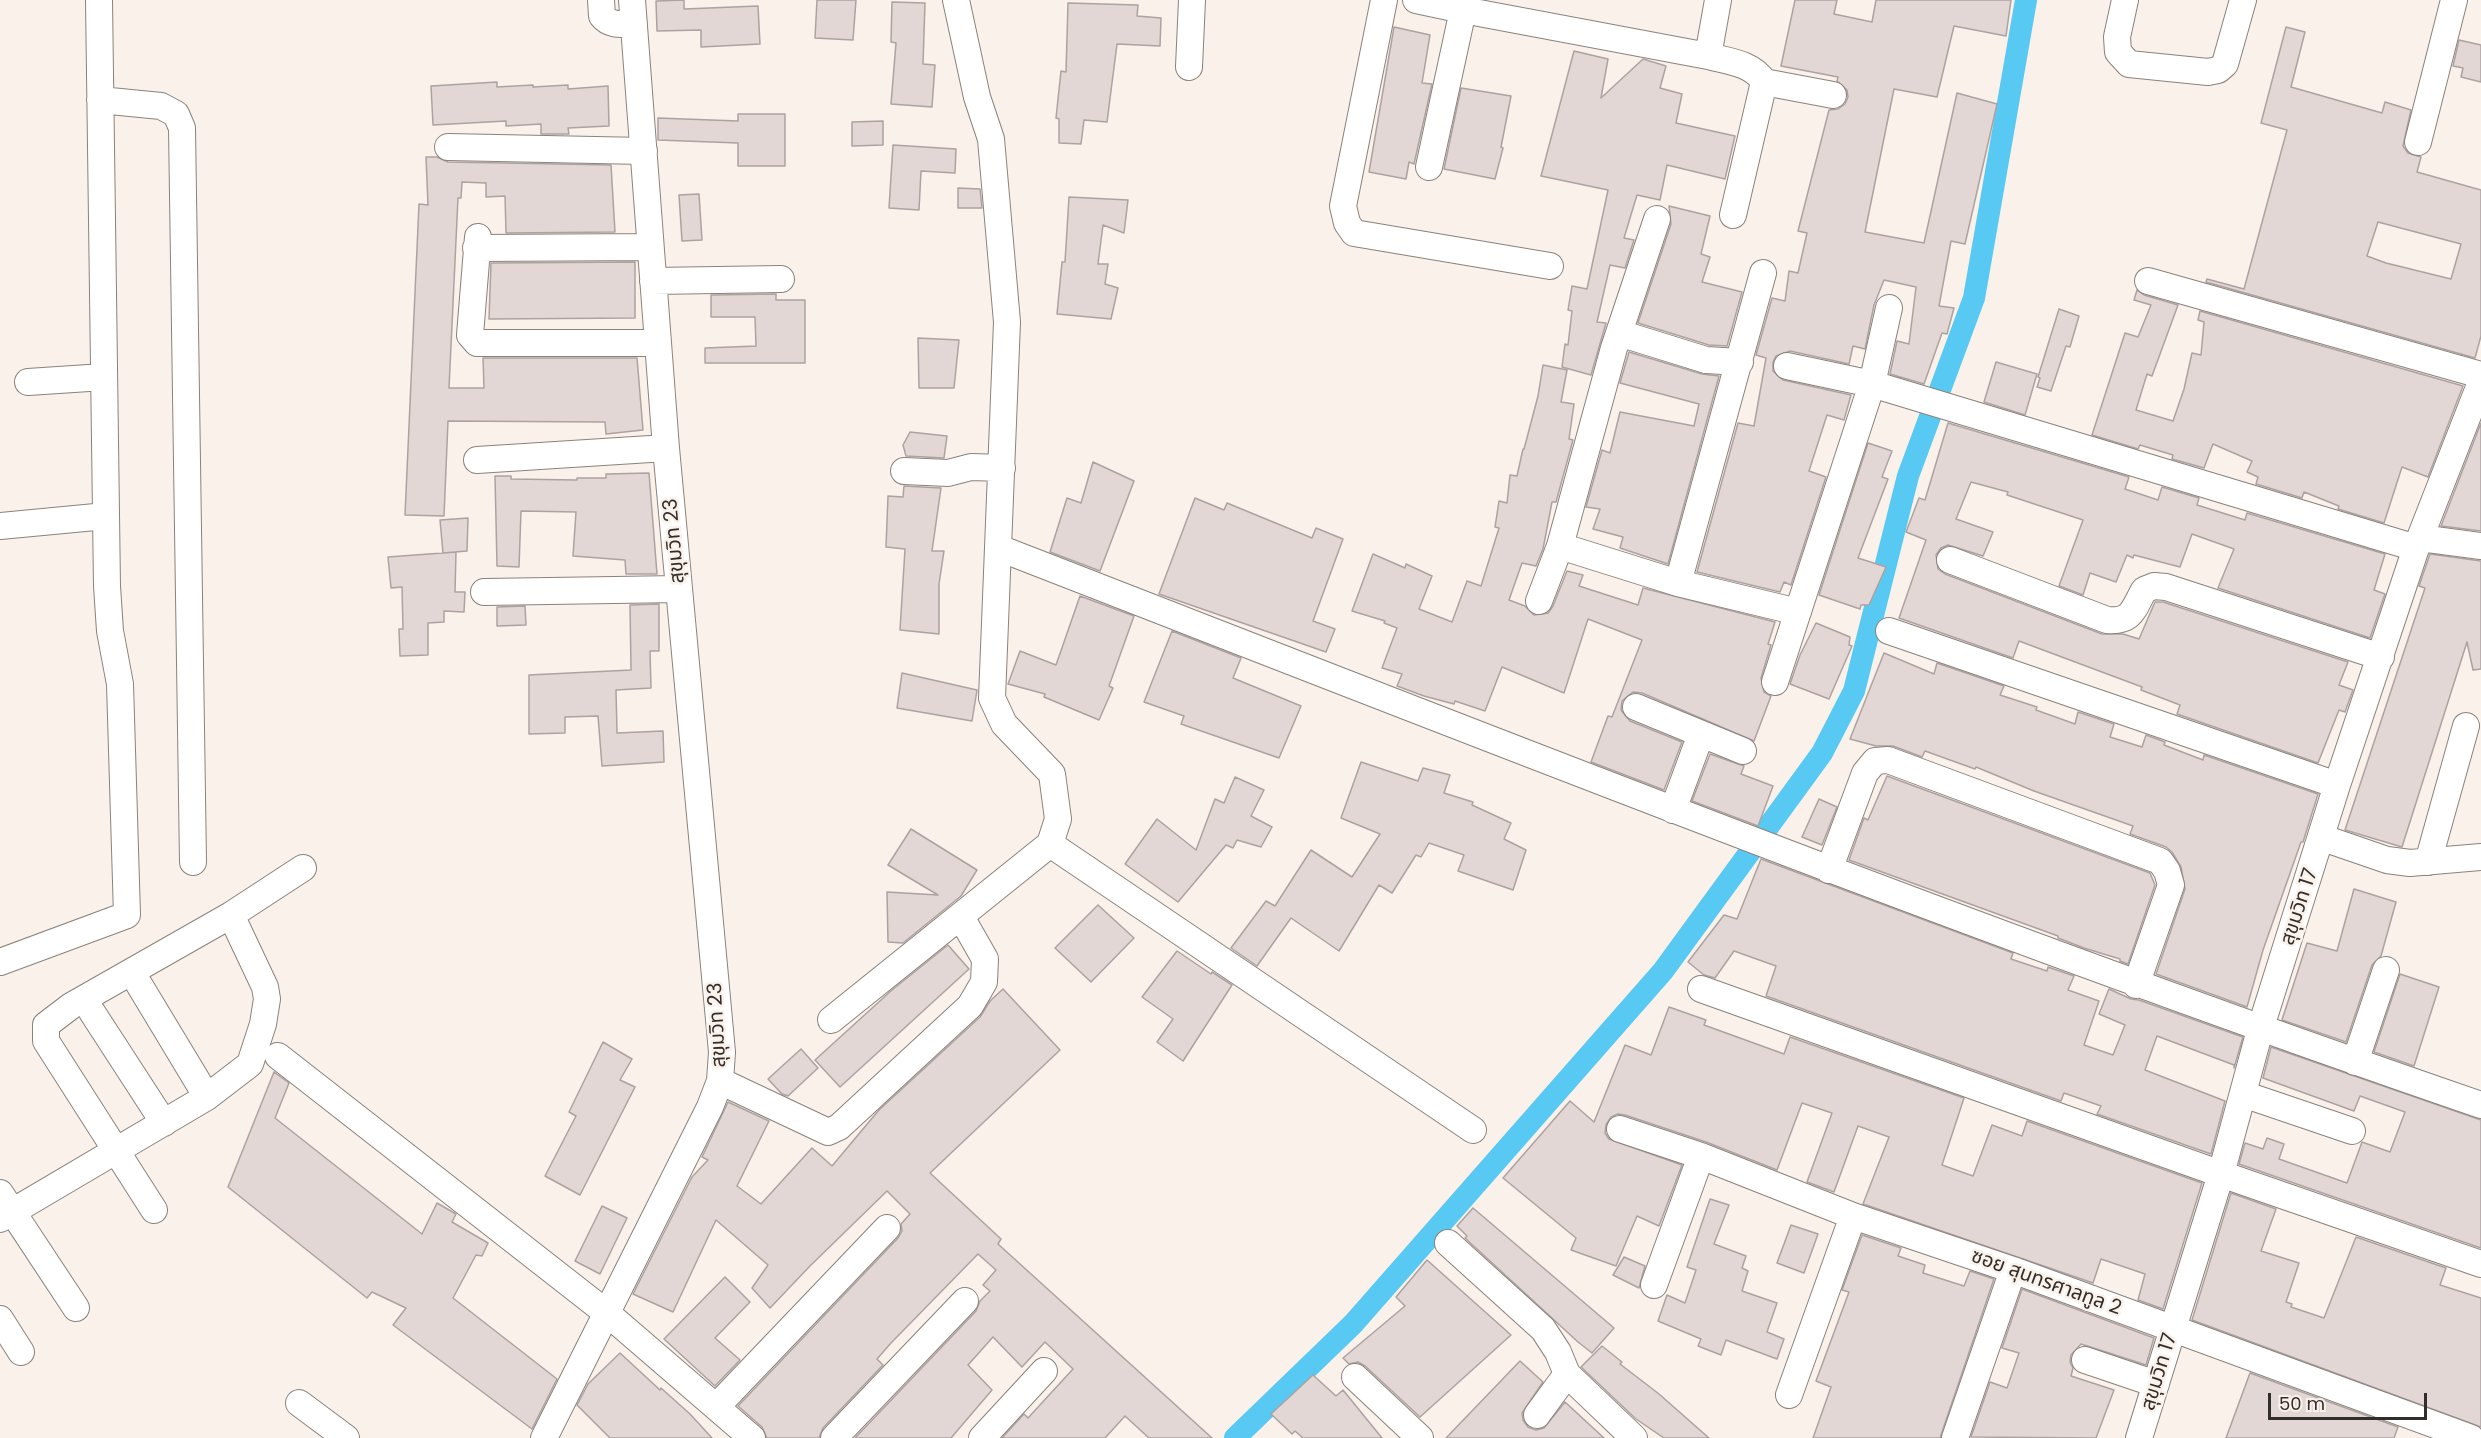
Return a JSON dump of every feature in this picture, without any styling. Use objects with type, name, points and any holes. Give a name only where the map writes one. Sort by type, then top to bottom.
[{"type":"street","points":[[0,962],[127,915],[120,684],[110,631],[106,516],[99,0]]},
{"type":"street","points":[[601,0],[602,16],[610,23],[633,12]]},
{"type":"street","points":[[831,1020],[1050,844],[1058,819],[1052,774],[1004,724],[992,698],[1007,322],[991,139],[977,97],[956,0]]},
{"type":"street","points":[[1188,68],[1192,0]]},
{"type":"street","points":[[1384,0],[1343,206],[1347,223],[1354,233],[1550,266]]},
{"type":"street","points":[[1416,0],[1708,56],[1749,67],[1760,74],[1764,82],[1733,215]]},
{"type":"street","points":[[1708,56],[1718,0]]},
{"type":"street","points":[[2126,0],[2117,45],[2118,52],[2129,64],[2208,72],[2218,70],[2225,64],[2243,0]]},
{"type":"street","points":[[2418,142],[2454,0]]},
{"type":"street","points":[[1429,168],[1464,10]]},
{"type":"street","name":"สุขุมวิท 23","points":[[544,1438],[608,1314],[710,1107],[720,1082],[722,1044],[666,448],[633,12]]},
{"type":"street","points":[[1764,82],[1833,95]]},
{"type":"street","points":[[99,100],[161,106],[176,114],[182,128],[193,862]]},
{"type":"street","points":[[448,147],[644,152]]},
{"type":"street","points":[[1539,601],[1560,546],[1619,333],[1657,219]]},
{"type":"street","points":[[650,247],[477,243],[470,335],[477,343],[658,343]]},
{"type":"street","points":[[1678,583],[1763,273]]},
{"type":"street","points":[[653,281],[781,279]]},
{"type":"street","points":[[2148,281],[2481,375]]},
{"type":"street","points":[[1775,682],[1872,384],[1889,308]]},
{"type":"street","points":[[1619,333],[1706,360],[1740,362]]},
{"type":"street","points":[[1787,366],[1872,384],[2418,543],[2481,546]]},
{"type":"street","points":[[28,382],[104,377]]},
{"type":"street","name":"สุขุมวิท 17","points":[[2139,1438],[2221,1174],[2260,1030],[2337,785],[2418,543],[2481,382]]},
{"type":"street","points":[[477,460],[666,448]]},
{"type":"street","points":[[904,471],[948,473],[971,467],[1002,468]]},
{"type":"street","points":[[0,526],[106,516]]},
{"type":"street","points":[[1560,546],[1678,583],[1798,612]]},
{"type":"street","points":[[999,548],[1829,870],[2260,1030],[2481,1105]]},
{"type":"street","points":[[1950,560],[2107,620],[2119,621],[2129,617],[2144,590],[2154,586],[2166,587],[2381,657]]},
{"type":"street","points":[[484,592],[679,589]]},
{"type":"street","points":[[1889,631],[2337,785]]},
{"type":"street","points":[[1636,707],[1743,751]]},
{"type":"street","points":[[2428,862],[2466,726]]},
{"type":"street","points":[[1672,810],[1701,734]]},
{"type":"street","points":[[1829,870],[1865,773],[1875,761],[1888,760],[2160,861],[2167,871],[2171,885],[2136,985]]},
{"type":"street","points":[[2322,838],[2387,860],[2410,863],[2481,856]]},
{"type":"street","points":[[1050,844],[1473,1130]]},
{"type":"street","points":[[153,1210],[46,1041],[46,1025],[71,1005],[231,915],[303,868]]},
{"type":"street","points":[[76,1308],[4,1208],[116,1151],[164,1123],[207,1096],[250,1064],[263,1024],[267,999],[265,987],[231,915]]},
{"type":"street","points":[[720,1082],[828,1132],[839,1127],[970,1006],[980,990],[984,982],[985,959],[961,917]]},
{"type":"street","points":[[2355,1062],[2386,970]]},
{"type":"street","points":[[137,981],[207,1096]]},
{"type":"street","points":[[1701,989],[2481,1264]]},
{"type":"street","points":[[92,1012],[164,1123]]},
{"type":"street","points":[[278,1056],[608,1314],[752,1438]]},
{"type":"street","points":[[2243,1094],[2352,1131]]},
{"type":"street","name":"ซอย สุนทรศาลทูล 2","points":[[1620,1129],[1701,1156],[1853,1216],[2013,1270],[2471,1438]]},
{"type":"street","points":[[1654,1285],[1701,1156]]},
{"type":"street","points":[[1789,1395],[1853,1216]]},
{"type":"street","points":[[717,1406],[887,1228]]},
{"type":"street","points":[[1448,1243],[1543,1329],[1558,1352],[1567,1374],[1634,1438]]},
{"type":"street","points":[[1954,1438],[2013,1270]]},
{"type":"street","points":[[834,1438],[965,1301]]},
{"type":"street","points":[[0,1319],[21,1352]]},
{"type":"street","points":[[2085,1360],[2156,1384]]},
{"type":"street","points":[[982,1438],[1044,1371]]},
{"type":"street","points":[[1537,1415],[1567,1374]]},
{"type":"street","points":[[1355,1377],[1420,1438]]},
{"type":"street","points":[[299,1403],[346,1438]]},
{"type":"building","points":[[684,0],[684,9],[758,6],[760,44],[701,47],[701,30],[657,31],[656,1]]},
{"type":"building","points":[[817,0],[856,0],[853,40],[815,38]]},
{"type":"building","points":[[1795,0],[1837,0],[1834,14],[1872,22],[1876,0],[2011,0],[2006,36],[1954,26],[1937,97],[1894,89],[1865,232],[1924,243],[1957,93],[1997,104],[1965,244],[1951,241],[1939,306],[1954,308],[1947,334],[1942,333],[1924,384],[1890,374],[1897,341],[1909,344],[1916,287],[1884,280],[1874,305],[1865,349],[1853,346],[1849,364],[1790,351],[1776,356],[1773,362],[1773,371],[1783,380],[1851,395],[1844,420],[1827,415],[1809,471],[1826,477],[1791,585],[1784,582],[1780,592],[1697,572],[1738,423],[1754,426],[1766,358],[1756,355],[1772,298],[1785,301],[1789,271],[1798,273],[1807,233],[1798,231],[1829,110],[1838,109],[1845,104],[1848,97],[1847,90],[1837,81],[1838,77],[1781,66]]},
{"type":"building","points":[[892,2],[925,3],[923,64],[935,65],[932,107],[891,104],[896,43],[891,42]]},
{"type":"building","points":[[1068,3],[1138,5],[1137,16],[1161,18],[1160,46],[1117,44],[1107,122],[1084,120],[1081,144],[1059,143],[1059,119],[1056,118],[1061,71],[1066,72]]},
{"type":"building","points":[[1394,27],[1430,35],[1422,83],[1432,84],[1414,164],[1409,162],[1406,179],[1369,172]]},
{"type":"building","points":[[2286,27],[2305,32],[2291,87],[2382,113],[2385,102],[2411,110],[2403,146],[2408,153],[2421,157],[2417,172],[2481,190],[2481,336],[2475,358],[2206,282],[2207,279],[2244,289],[2287,130],[2261,123]],"holes":[[[2378,222],[2461,244],[2451,279],[2367,256]]]},
{"type":"building","points":[[2459,40],[2481,45],[2481,82],[2461,77],[2463,68],[2453,66]]},
{"type":"building","points":[[1574,51],[1608,59],[1601,98],[1643,59],[1666,66],[1660,88],[1682,94],[1676,123],[1735,136],[1725,179],[1667,165],[1660,200],[1637,195],[1624,238],[1634,240],[1625,268],[1610,265],[1597,322],[1606,323],[1591,375],[1562,367],[1565,344],[1568,345],[1572,311],[1568,310],[1572,286],[1587,289],[1608,190],[1541,176]]},
{"type":"building","points":[[497,82],[497,87],[568,85],[568,89],[608,86],[609,126],[568,128],[569,134],[541,134],[541,124],[506,126],[506,121],[433,125],[431,86]]},
{"type":"building","points":[[1461,88],[1511,96],[1501,147],[1503,148],[1495,179],[1444,169]]},
{"type":"building","points":[[738,114],[785,114],[785,166],[738,166],[738,143],[658,140],[658,118],[738,121]]},
{"type":"building","points":[[883,121],[883,145],[852,146],[852,122]]},
{"type":"building","points":[[893,145],[956,149],[955,173],[921,171],[919,210],[889,208]]},
{"type":"building","points":[[426,157],[437,157],[448,162],[611,165],[615,232],[506,233],[505,196],[486,197],[486,183],[462,182],[461,198],[458,198],[449,388],[484,388],[483,358],[637,358],[643,430],[606,434],[605,422],[448,421],[444,516],[405,515],[419,204],[428,205]]},
{"type":"building","points":[[958,188],[980,189],[982,208],[958,208]]},
{"type":"building","points":[[699,194],[702,240],[682,241],[679,195]]},
{"type":"building","points":[[1069,197],[1128,200],[1124,233],[1103,225],[1098,264],[1108,264],[1105,284],[1118,288],[1111,319],[1057,314],[1062,262],[1065,262]]},
{"type":"building","points":[[1669,206],[1710,216],[1701,254],[1710,257],[1702,282],[1742,292],[1727,346],[1709,345],[1638,323],[1671,224]]},
{"type":"building","points":[[635,262],[635,318],[489,319],[491,263]]},
{"type":"building","points":[[2137,290],[2144,295],[2178,305],[2152,376],[2147,374],[2136,410],[2173,421],[2184,389],[2192,353],[2201,355],[2204,322],[2198,320],[2200,311],[2463,386],[2428,477],[2402,467],[2384,523],[2338,509],[2339,506],[2304,492],[2302,498],[2256,484],[2258,477],[2247,472],[2252,461],[2213,444],[2204,468],[2172,459],[2173,455],[2140,445],[2138,449],[2092,435],[2125,333],[2138,337],[2151,305],[2134,300]]},
{"type":"building","points":[[776,294],[776,300],[805,300],[805,363],[705,363],[705,348],[756,346],[755,317],[711,317],[711,295]]},
{"type":"building","points":[[2059,309],[2079,316],[2070,347],[2066,346],[2051,391],[2037,387]]},
{"type":"building","points":[[918,338],[959,340],[954,388],[919,388]]},
{"type":"building","points":[[1629,352],[1702,374],[1719,376],[1668,564],[1620,548],[1623,537],[1593,529],[1600,509],[1586,507],[1602,450],[1610,453],[1620,412],[1694,426],[1699,404],[1620,383]]},
{"type":"building","points":[[1996,362],[2037,374],[2025,415],[1984,402]]},
{"type":"building","points":[[1543,365],[1567,370],[1561,402],[1574,404],[1569,439],[1573,440],[1556,502],[1552,502],[1543,549],[1536,566],[1522,563],[1509,600],[1525,606],[1534,615],[1548,613],[1567,571],[1583,575],[1579,586],[1638,605],[1643,588],[1775,622],[1761,678],[1764,692],[1771,696],[1754,741],[1642,693],[1633,692],[1622,701],[1621,710],[1630,721],[1682,742],[1664,790],[1591,762],[1608,716],[1612,717],[1642,640],[1588,619],[1564,693],[1502,667],[1485,711],[1455,701],[1454,704],[1424,696],[1397,686],[1402,674],[1382,668],[1397,628],[1384,623],[1385,621],[1352,611],[1373,554],[1405,568],[1406,564],[1432,576],[1419,609],[1452,622],[1467,581],[1481,586],[1499,528],[1495,527],[1499,501],[1507,503],[1510,475],[1517,476],[1538,396]]},
{"type":"building","points":[[1948,423],[2129,477],[2125,489],[2158,500],[2162,487],[2199,498],[2197,505],[2245,520],[2247,513],[2385,554],[2374,590],[2385,594],[2370,638],[2218,588],[2234,549],[2192,534],[2180,567],[2127,555],[2116,582],[2090,573],[2083,595],[2059,586],[2083,520],[2007,495],[2008,492],[1971,482],[1956,519],[1993,532],[1983,556],[1948,545],[1941,548],[1936,555],[1938,569],[1945,574],[2102,634],[2123,634],[2139,639],[2155,602],[2163,602],[2348,662],[2339,685],[2353,690],[2345,712],[2339,710],[2318,763],[2177,714],[2180,705],[2141,690],[2142,687],[2019,641],[2013,658],[1899,618],[1926,540],[1906,532],[1919,498],[1925,500]]},
{"type":"building","points":[[2481,423],[2481,531],[2441,526]]},
{"type":"building","points":[[910,432],[947,436],[944,458],[906,456],[903,445]]},
{"type":"building","points":[[1868,443],[1892,451],[1882,477],[1888,479],[1858,558],[1886,567],[1869,605],[1861,605],[1860,609],[1819,595]]},
{"type":"building","points":[[1093,462],[1134,481],[1100,571],[1050,552],[1067,498],[1081,503]]},
{"type":"building","points":[[649,473],[657,574],[626,574],[625,560],[573,556],[576,512],[521,511],[519,567],[497,566],[495,476],[511,476],[511,479],[577,480],[577,478],[606,478],[606,474]]},
{"type":"building","points":[[904,486],[941,488],[932,551],[944,551],[939,584],[939,634],[900,630],[905,549],[886,547],[888,496],[903,497]]},
{"type":"building","points":[[1195,498],[1224,510],[1227,503],[1312,538],[1316,528],[1343,539],[1313,621],[1335,629],[1326,652],[1159,594]]},
{"type":"building","points":[[468,518],[467,551],[443,553],[440,520]]},
{"type":"building","points":[[456,552],[455,592],[465,592],[464,612],[444,611],[444,622],[428,623],[428,655],[400,656],[399,629],[403,629],[402,587],[391,588],[388,557]]},
{"type":"building","points":[[2430,554],[2481,561],[2481,669],[2473,670],[2467,642],[2402,847],[2345,830],[2425,588],[2419,586]]},
{"type":"building","points":[[1080,596],[1134,616],[1109,686],[1113,688],[1099,720],[1044,697],[1045,694],[1008,684],[1020,651],[1056,665]]},
{"type":"building","points":[[659,604],[659,651],[650,651],[651,688],[616,690],[617,733],[663,731],[664,762],[602,766],[598,716],[565,717],[565,733],[529,734],[529,675],[631,670],[630,605]]},
{"type":"building","points":[[525,606],[526,625],[497,626],[497,607]]},
{"type":"building","points":[[1816,623],[1850,637],[1849,645],[1852,646],[1829,699],[1790,684],[1800,655]]},
{"type":"building","points":[[1172,631],[1241,658],[1233,678],[1301,706],[1279,758],[1181,724],[1184,716],[1144,702]]},
{"type":"building","points":[[1884,653],[1934,674],[1937,663],[2004,686],[2000,695],[2037,707],[2036,710],[2075,724],[2078,712],[2114,724],[2110,737],[2142,747],[2146,735],[2165,742],[2164,745],[2203,760],[2204,755],[2318,794],[2303,842],[2301,842],[2263,950],[2247,1007],[2156,974],[2185,889],[2181,867],[2166,847],[2130,834],[2133,826],[2034,791],[1976,767],[1975,769],[1925,751],[1922,757],[1893,746],[1876,746],[1850,739]]},
{"type":"building","points":[[902,673],[977,690],[972,721],[897,708]]},
{"type":"building","points":[[1710,754],[1744,766],[1741,774],[1773,786],[1758,826],[1692,801]]},
{"type":"building","points":[[1361,762],[1418,781],[1423,768],[1450,775],[1444,793],[1473,802],[1472,805],[1511,823],[1504,839],[1526,850],[1513,890],[1458,871],[1464,855],[1429,843],[1421,857],[1416,855],[1392,893],[1379,885],[1339,951],[1291,918],[1257,966],[1231,948],[1266,901],[1275,906],[1311,850],[1352,877],[1380,834],[1341,818]]},
{"type":"building","points":[[1887,776],[2150,873],[2155,885],[2128,964],[2120,959],[2084,948],[2058,938],[2058,936],[1849,860],[1864,818],[1868,820]]},
{"type":"building","points":[[1235,777],[1264,790],[1251,816],[1272,827],[1261,847],[1237,840],[1233,848],[1226,845],[1178,902],[1125,864],[1157,819],[1196,850],[1215,799],[1224,803]]},
{"type":"building","points":[[1819,799],[1837,807],[1822,845],[1802,837]]},
{"type":"building","points":[[911,829],[977,870],[961,896],[903,943],[888,942],[887,892],[938,895],[888,865]]},
{"type":"building","points":[[1761,859],[2013,953],[2011,959],[2047,971],[2048,967],[2074,976],[2068,990],[2099,1001],[2084,1045],[2113,1055],[2125,1025],[2099,1014],[2109,989],[2131,999],[2243,1037],[2234,1068],[2234,1065],[2157,1036],[2145,1070],[2225,1101],[2211,1154],[2097,1114],[2101,1106],[2064,1093],[2061,1101],[1766,996],[1776,966],[1734,951],[1715,978],[1704,975],[1688,962],[1724,915],[1737,919]]},
{"type":"building","points":[[2354,889],[2396,902],[2381,956],[2372,965],[2346,1042],[2282,1020],[2307,943],[2337,951]]},
{"type":"building","points":[[1098,905],[1134,938],[1091,982],[1055,948]]},
{"type":"building","points":[[948,945],[969,969],[840,1087],[815,1060],[892,990]]},
{"type":"building","points":[[1177,951],[1232,985],[1183,1061],[1157,1042],[1173,1019],[1142,997]]},
{"type":"building","points":[[2400,974],[2439,987],[2414,1066],[2374,1052]]},
{"type":"building","points":[[1003,989],[1060,1050],[930,1173],[1001,1239],[998,1244],[1212,1438],[1149,1438],[1125,1416],[1105,1438],[1002,1438],[1024,1414],[1028,1418],[1073,1369],[1045,1342],[1022,1367],[993,1337],[968,1365],[992,1390],[951,1438],[855,1438],[976,1311],[980,1301],[990,1291],[983,1285],[996,1270],[978,1254],[877,1359],[883,1365],[823,1428],[819,1438],[767,1438],[762,1427],[738,1406],[898,1238],[902,1231],[901,1224],[910,1214],[887,1191],[770,1308],[752,1288],[768,1265],[716,1220],[673,1312],[633,1294],[692,1177],[708,1160],[702,1157],[728,1102],[769,1121],[737,1186],[761,1204],[812,1148],[832,1166],[879,1110],[980,1017],[990,1001]]},
{"type":"building","points":[[1669,1007],[1706,1020],[1704,1025],[1784,1054],[1790,1037],[1964,1098],[1942,1165],[1973,1176],[1992,1125],[2022,1136],[2027,1121],[2202,1183],[2163,1309],[2138,1300],[2145,1274],[2101,1259],[2093,1283],[1863,1204],[1889,1137],[1858,1126],[1834,1192],[1807,1182],[1832,1113],[1802,1103],[1777,1170],[1706,1142],[1625,1115],[1618,1114],[1611,1117],[1606,1125],[1605,1133],[1609,1139],[1682,1165],[1659,1226],[1637,1216],[1616,1266],[1571,1250],[1576,1238],[1503,1178],[1570,1101],[1594,1122],[1625,1045],[1651,1055]]},
{"type":"building","points":[[603,1042],[632,1059],[620,1080],[635,1087],[580,1195],[545,1176],[576,1116],[569,1112]]},
{"type":"building","points":[[2271,1047],[2481,1120],[2481,1248],[2239,1164],[2245,1143],[2263,1149],[2267,1138],[2284,1144],[2279,1159],[2347,1183],[2362,1142],[2390,1152],[2405,1112],[2360,1096],[2354,1111],[2263,1078]]},
{"type":"building","points":[[801,1049],[818,1068],[788,1096],[782,1094],[768,1079]]},
{"type":"building","points":[[274,1072],[289,1083],[275,1118],[422,1234],[437,1203],[456,1214],[452,1222],[488,1243],[482,1256],[476,1255],[453,1298],[557,1379],[532,1429],[393,1325],[406,1308],[372,1292],[367,1298],[228,1187]]},
{"type":"building","points":[[2231,1193],[2276,1209],[2261,1251],[2299,1263],[2286,1302],[2292,1304],[2291,1307],[2324,1318],[2356,1237],[2446,1268],[2440,1285],[2481,1298],[2481,1427],[2192,1320]]},
{"type":"building","points":[[1710,1199],[1729,1205],[1714,1244],[1746,1256],[1742,1268],[1748,1271],[1742,1291],[1777,1303],[1767,1332],[1784,1339],[1777,1359],[1726,1340],[1721,1355],[1698,1346],[1701,1339],[1658,1321],[1667,1295],[1685,1303],[1696,1270],[1687,1267]]},
{"type":"building","points":[[602,1206],[627,1218],[600,1274],[575,1261]]},
{"type":"building","points":[[1473,1208],[1614,1328],[1592,1353],[1465,1238],[1467,1236],[1457,1226]]},
{"type":"building","points":[[1791,1225],[1818,1234],[1804,1273],[1777,1263]]},
{"type":"building","points":[[1862,1235],[1901,1248],[1898,1256],[1925,1265],[1923,1273],[1964,1286],[1970,1271],[1994,1279],[1940,1438],[1813,1438],[1831,1387],[1816,1381],[1849,1292],[1842,1290]]},
{"type":"building","points":[[1624,1257],[1645,1266],[1639,1288],[1613,1275]]},
{"type":"building","points":[[1427,1260],[1511,1335],[1420,1417],[1365,1366],[1358,1362],[1349,1364],[1343,1358],[1405,1306],[1396,1297]]},
{"type":"building","points":[[725,1277],[750,1302],[715,1338],[740,1360],[715,1386],[664,1339]]},
{"type":"building","points":[[2022,1289],[2154,1338],[2146,1365],[2081,1344],[2071,1355],[2070,1362],[2073,1368],[2071,1376],[2114,1390],[2096,1438],[1971,1437],[1990,1382],[2007,1388],[2019,1353],[2002,1348]]},
{"type":"building","points":[[1602,1346],[1622,1362],[1620,1364],[1659,1394],[1709,1438],[1664,1438],[1636,1419],[1581,1367]]},
{"type":"building","points":[[620,1353],[690,1414],[712,1438],[610,1438],[577,1405],[588,1384]]},
{"type":"building","points":[[1520,1361],[1543,1382],[1522,1413],[1523,1420],[1528,1427],[1536,1430],[1544,1428],[1565,1402],[1604,1438],[1446,1438]]},
{"type":"building","points":[[2250,1373],[2398,1427],[2394,1438],[2226,1438]]},
{"type":"building","points":[[1313,1375],[1336,1396],[1343,1390],[1382,1438],[1303,1438],[1295,1431],[1292,1434],[1271,1414]]},
{"type":"waterway","points":[[1235,1438],[1353,1324],[1663,971],[1822,753],[1854,691],[1908,476],[1974,298],[2026,0]]}]
